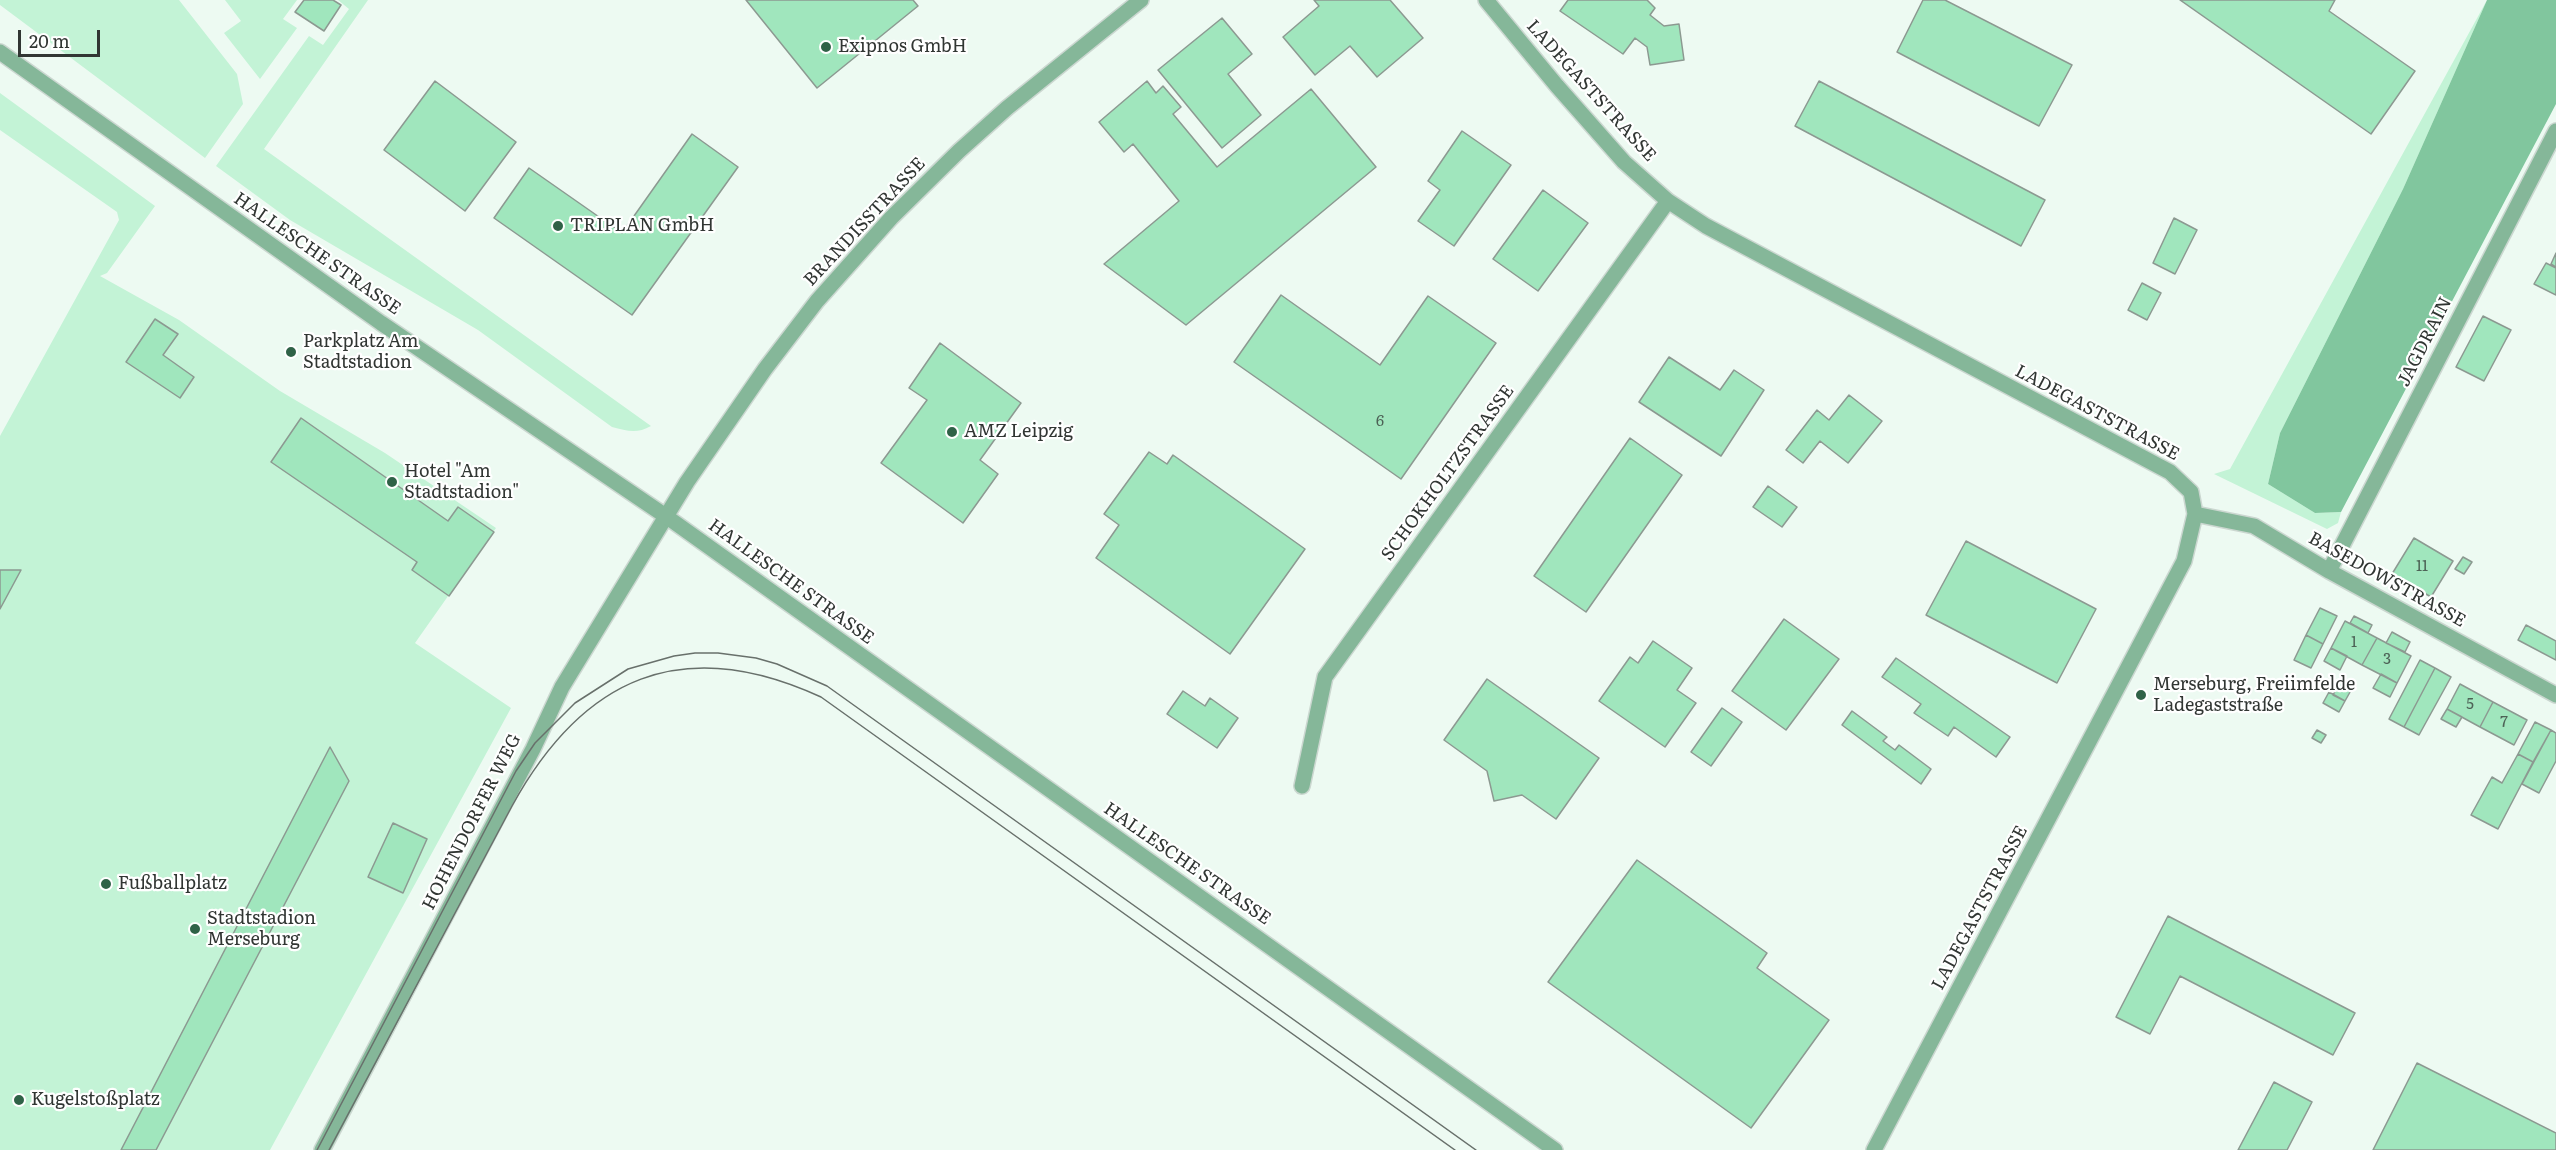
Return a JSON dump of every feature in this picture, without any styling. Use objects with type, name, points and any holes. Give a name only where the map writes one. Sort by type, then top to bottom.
[{"type":"street","name":"BRANDISSTRASSE","points":[[667,517],[687,482],[765,369],[818,301],[891,218],[1007,108],[1141,0]]},
{"type":"street","name":"LADEGASTSTRASSE","points":[[1486,0],[1624,162],[1668,201],[1716,232],[2170,472],[2191,492],[2194,514],[2184,561],[1874,1150]]},
{"type":"street","name":"HALLESCHE STRASSE","points":[[0,52],[381,323],[667,517],[1555,1150]]},
{"type":"street","name":"JAGDRAIN","points":[[2329,571],[2556,131]]},
{"type":"street","name":"SCHOKHOLTZSTRASSE","points":[[1302,786],[1325,677],[1668,201]]},
{"type":"street","name":"BASEDOWSTRASSE","points":[[2194,514],[2254,526],[2329,571],[2556,695]]},
{"type":"street","name":"HOHENDORFER WEG","points":[[322,1150],[533,749],[562,687],[667,517]]},
{"type":"green space","points":[[0,0],[179,0],[237,74],[243,104],[205,158],[0,5]]},
{"type":"green space","points":[[225,0],[297,0],[283,19],[297,28],[260,79],[224,33],[241,21]]},
{"type":"green space","points":[[338,0],[368,0],[264,149],[651,426],[636,431],[612,427],[478,330],[290,220],[216,166],[309,36],[323,45],[349,9]]},
{"type":"green space","points":[[2487,0],[2403,189],[2280,433],[2268,484],[2315,513],[2341,512],[2338,523],[2327,529],[2214,474],[2230,469]]},
{"type":"green space","points":[[2487,0],[2556,0],[2556,104],[2341,512],[2315,513],[2268,484],[2280,433],[2403,189]]},
{"type":"green space","name":"Stadtstadion Merseburg","points":[[0,93],[155,206],[107,273],[100,276],[179,320],[280,391],[385,453],[496,528],[415,643],[511,708],[270,1150],[0,1150],[0,436],[119,220],[117,212],[0,130]]},
{"type":"building","points":[[304,0],[333,0],[341,5],[324,31],[295,12]]},
{"type":"building","name":"Exipnos GmbH","points":[[746,0],[913,0],[918,6],[817,88]]},
{"type":"building","points":[[1314,0],[1390,0],[1423,38],[1377,77],[1350,46],[1315,75],[1283,37],[1319,6]]},
{"type":"building","points":[[1568,0],[1647,0],[1655,8],[1650,15],[1664,26],[1679,24],[1684,60],[1650,65],[1647,47],[1635,38],[1623,54],[1560,11]]},
{"type":"building","points":[[1923,0],[1945,0],[2072,65],[2039,126],[1897,52]]},
{"type":"building","points":[[2180,0],[2335,0],[2329,11],[2415,71],[2371,134]]},
{"type":"building","points":[[1222,18],[1252,54],[1228,74],[1261,115],[1222,148],[1158,70]]},
{"type":"building","points":[[435,81],[516,142],[465,211],[384,150]]},
{"type":"building","points":[[1147,81],[1156,93],[1163,86],[1181,107],[1173,114],[1217,167],[1311,89],[1376,167],[1186,325],[1104,264],[1179,201],[1133,144],[1124,152],[1099,122]]},
{"type":"building","points":[[1819,81],[2045,200],[2021,246],[1795,126]]},
{"type":"building","points":[[1462,131],[1511,165],[1454,246],[1418,221],[1440,190],[1428,181]]},
{"type":"building","name":"TRIPLAN GmbH","points":[[692,134],[738,167],[632,315],[494,218],[529,168],[622,233]]},
{"type":"building","points":[[1543,190],[1588,223],[1538,291],[1493,259]]},
{"type":"building","points":[[2174,218],[2197,230],[2175,274],[2153,263]]},
{"type":"building","points":[[2556,253],[2556,267],[2551,264]]},
{"type":"building","points":[[2546,263],[2556,268],[2556,295],[2534,284]]},
{"type":"building","points":[[2142,283],[2161,293],[2147,320],[2128,310]]},
{"type":"building","points":[[1281,295],[1380,365],[1428,296],[1496,343],[1401,479],[1234,362]]},
{"type":"building","points":[[2483,316],[2511,330],[2484,381],[2456,367]]},
{"type":"building","points":[[155,319],[178,334],[163,355],[194,377],[180,398],[126,362]]},
{"type":"building","name":"AMZ Leipzig","points":[[940,343],[1021,403],[980,460],[998,474],[963,523],[881,463],[927,400],[909,388]]},
{"type":"building","points":[[1669,357],[1720,390],[1734,370],[1764,390],[1721,456],[1639,402]]},
{"type":"building","points":[[1849,395],[1882,421],[1848,463],[1820,441],[1803,463],[1786,450],[1817,410],[1829,420]]},
{"type":"building","name":"Hotel \"Am Stadtstadion\"","points":[[301,418],[448,521],[458,507],[494,532],[449,596],[412,570],[417,562],[271,462]]},
{"type":"building","points":[[1630,438],[1682,475],[1586,612],[1534,576]]},
{"type":"building","points":[[1149,452],[1167,464],[1173,455],[1305,549],[1230,654],[1096,558],[1119,525],[1104,514]]},
{"type":"building","points":[[1768,486],[1797,507],[1782,527],[1753,507]]},
{"type":"building","points":[[2414,538],[2453,561],[2431,597],[2392,574]]},
{"type":"building","points":[[1966,541],[2096,609],[2057,683],[1926,615]]},
{"type":"building","points":[[2463,557],[2472,562],[2464,574],[2455,569]]},
{"type":"building","points":[[0,570],[21,570],[0,609]]},
{"type":"building","points":[[2320,608],[2337,616],[2323,644],[2306,635]]},
{"type":"building","points":[[2354,616],[2372,625],[2368,633],[2350,623]]},
{"type":"building","points":[[1784,619],[1839,659],[1786,730],[1732,691]]},
{"type":"building","points":[[2345,621],[2377,638],[2362,665],[2331,648]]},
{"type":"building","points":[[2526,625],[2556,641],[2556,660],[2518,640]]},
{"type":"building","points":[[2392,632],[2410,642],[2405,652],[2386,643]]},
{"type":"building","points":[[2306,635],[2323,644],[2311,668],[2294,660]]},
{"type":"building","points":[[2377,638],[2411,656],[2397,683],[2362,665]]},
{"type":"building","points":[[1653,641],[1692,668],[1677,690],[1696,703],[1665,747],[1599,701],[1630,657],[1638,663]]},
{"type":"building","points":[[2331,648],[2347,656],[2340,670],[2324,661]]},
{"type":"building","points":[[1896,658],[2010,737],[1996,757],[1954,727],[1948,736],[1914,713],[1921,704],[1882,677]]},
{"type":"building","points":[[2420,660],[2435,668],[2404,727],[2389,719]]},
{"type":"building","points":[[2435,668],[2451,677],[2419,735],[2404,727]]},
{"type":"building","points":[[2381,674],[2397,683],[2390,697],[2373,688]]},
{"type":"building","points":[[1487,679],[1599,758],[1556,819],[1522,795],[1494,801],[1487,771],[1444,740]]},
{"type":"building","points":[[2342,679],[2354,685],[2345,701],[2333,695]]},
{"type":"building","points":[[2460,684],[2493,702],[2480,727],[2447,709]]},
{"type":"building","points":[[1183,691],[1205,706],[1210,698],[1238,718],[1217,748],[1167,714]]},
{"type":"building","points":[[2329,692],[2345,701],[2339,712],[2323,703]]},
{"type":"building","points":[[2493,702],[2527,720],[2514,745],[2480,727]]},
{"type":"building","points":[[1722,708],[1742,722],[1711,766],[1691,752]]},
{"type":"building","points":[[2447,709],[2462,717],[2456,727],[2441,719]]},
{"type":"building","points":[[1852,711],[1887,737],[1883,741],[1895,750],[1899,745],[1931,769],[1921,784],[1842,725]]},
{"type":"building","points":[[2535,722],[2551,730],[2533,762],[2518,754]]},
{"type":"building","points":[[2317,730],[2326,735],[2321,743],[2312,738]]},
{"type":"building","points":[[2551,730],[2556,733],[2556,761],[2539,793],[2522,784]]},
{"type":"building","points":[[330,747],[349,781],[156,1150],[121,1150]]},
{"type":"building","points":[[2518,754],[2533,762],[2498,829],[2471,815],[2492,777],[2502,783]]},
{"type":"building","points":[[393,823],[427,839],[403,893],[368,877]]},
{"type":"building","points":[[1637,860],[1767,953],[1757,968],[1829,1020],[1751,1128],[1548,982]]},
{"type":"building","points":[[2168,916],[2355,1013],[2333,1055],[2180,976],[2150,1034],[2116,1017]]},
{"type":"building","points":[[2417,1063],[2556,1133],[2556,1150],[2373,1150]]},
{"type":"building","points":[[2274,1082],[2312,1102],[2287,1150],[2238,1150]]},
{"type":"tram line","points":[[317,1150],[516,771],[535,743],[575,703],[628,669],[674,656],[695,653],[718,653],[756,658],[777,664],[827,686],[1476,1150]]},
{"type":"tram line","points":[[329,1150],[512,806],[540,762],[571,726],[604,698],[641,679],[681,669],[724,669],[771,678],[821,697],[1455,1150]]},
{"type":"place","name":"Exipnos GmbH","points":[[826,47]]},
{"type":"place","name":"TRIPLAN GmbH","points":[[558,226]]},
{"type":"place","name":"Parkplatz Am Stadtstadion","points":[[291,352]]},
{"type":"place","name":"AMZ Leipzig","points":[[952,432]]},
{"type":"place","name":"Hotel \"Am Stadtstadion\"","points":[[392,482]]},
{"type":"place","name":"Merseburg, Freiimfelde Ladegaststraße","points":[[2141,695]]},
{"type":"place","name":"Fußballplatz","points":[[106,884]]},
{"type":"place","name":"Stadtstadion Merseburg","points":[[195,929]]},
{"type":"place","name":"Kugelstoßplatz","points":[[19,1100]]}]
